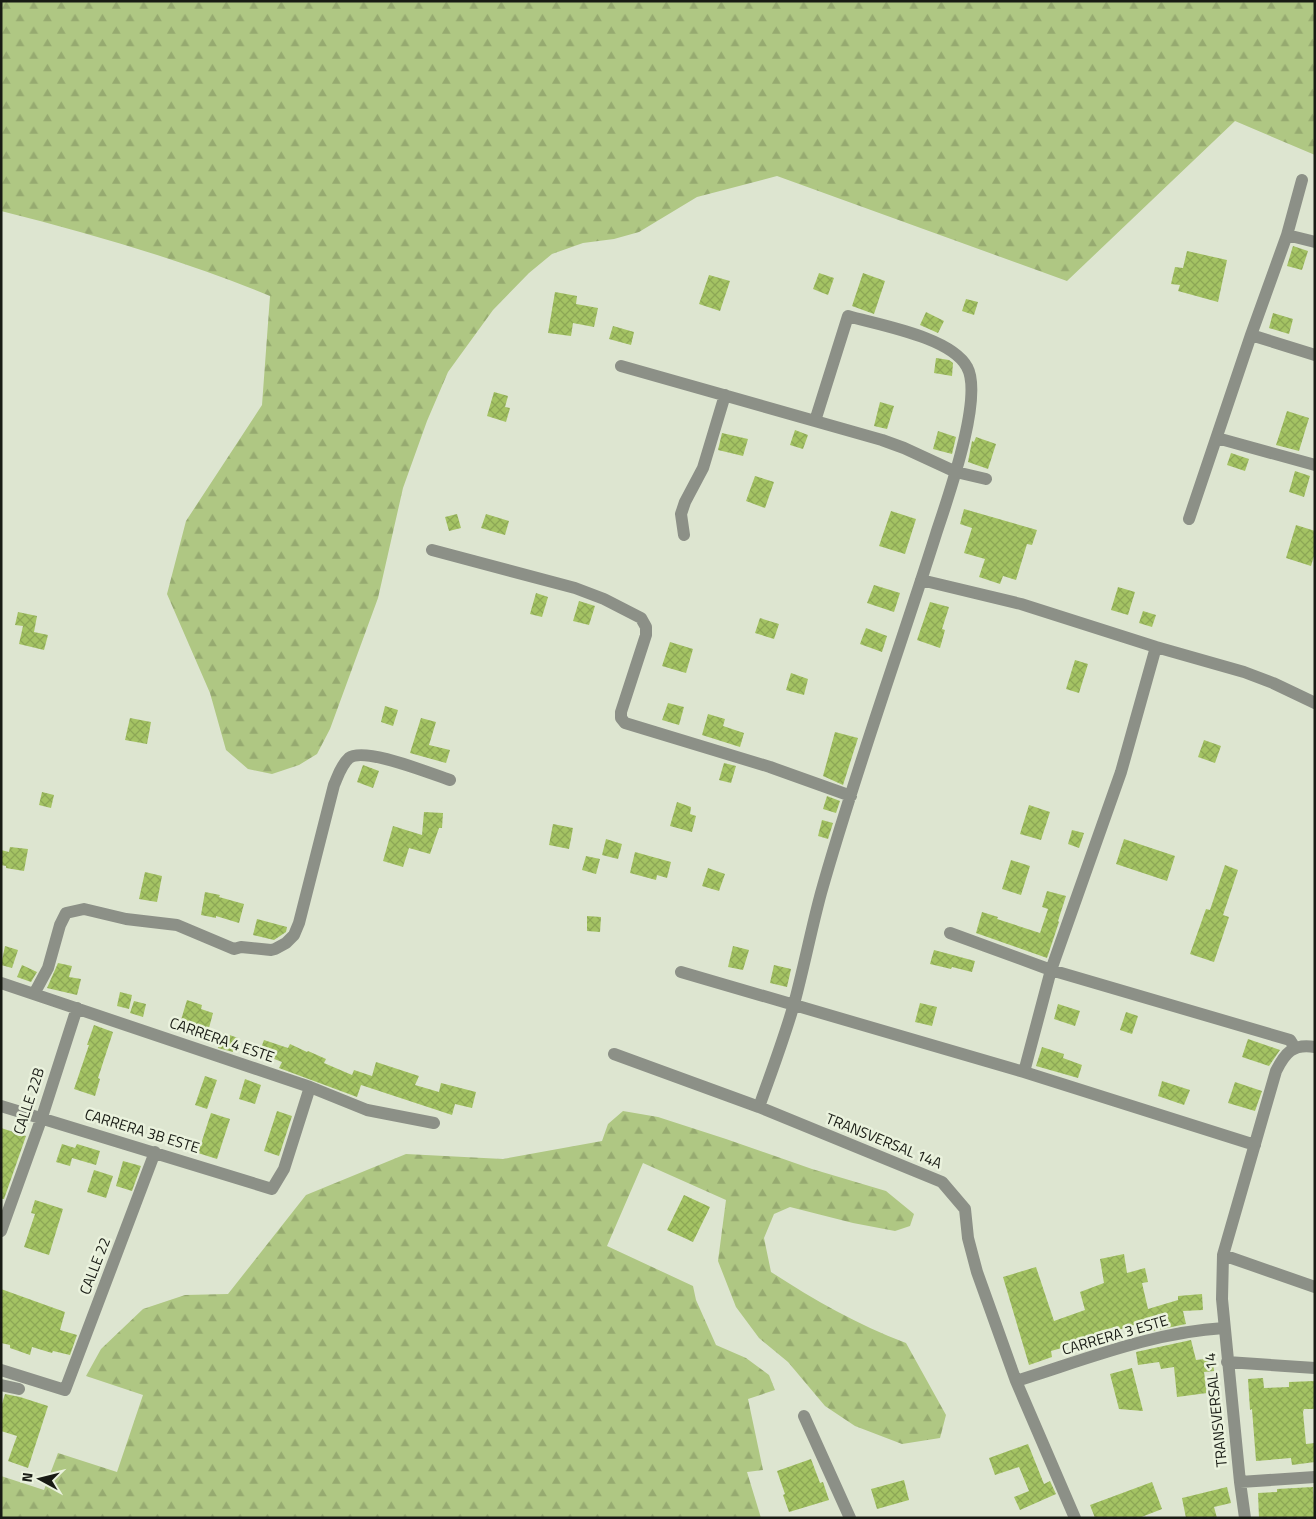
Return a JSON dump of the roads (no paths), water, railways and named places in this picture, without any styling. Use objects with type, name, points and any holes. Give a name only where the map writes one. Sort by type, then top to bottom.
[{"type":"street","points":[[1189,519],[1287,235],[1302,180]]},
{"type":"street","points":[[1287,235],[1315,242]]},
{"type":"street","points":[[759,1107],[794,1004],[821,894],[851,796],[956,472],[972,402],[968,367],[957,354],[942,344],[848,316],[815,421]]},
{"type":"street","points":[[1251,335],[1315,355]]},
{"type":"street","points":[[621,366],[882,440],[956,472],[986,479]]},
{"type":"street","points":[[684,534],[681,514],[685,502],[703,468],[725,395]]},
{"type":"street","points":[[1217,438],[1315,465]]},
{"type":"street","points":[[432,550],[575,588],[612,603],[641,618],[646,627],[646,635],[624,700],[620,716],[623,722],[770,767],[851,796]]},
{"type":"street","points":[[921,580],[1021,604],[1156,647],[1255,675],[1315,703]]},
{"type":"street","points":[[1024,1072],[1051,970],[1121,772],[1156,647]]},
{"type":"street","points":[[34,994],[48,968],[60,925],[66,913],[84,909],[126,919],[177,925],[234,949],[258,948],[271,950],[286,943],[294,935],[299,923],[334,785],[342,767],[349,758],[358,754],[374,755],[450,780]]},
{"type":"street","points":[[950,933],[1051,970],[1290,1040],[1295,1048],[1315,1047]]},
{"type":"street","points":[[681,972],[1024,1072],[1255,1145]]},
{"type":"street","name":"CARRERA 4 ESTE","points":[[1,983],[310,1087],[367,1110],[434,1123]]},
{"type":"street","name":"CALLE 22B","points":[[1,1231],[42,1117],[77,1008]]},
{"type":"street","name":"TRANSVERSAL 14","points":[[1245,1518],[1224,1328],[1222,1299],[1223,1255],[1276,1071],[1286,1054],[1295,1048]]},
{"type":"street","name":"TRANSVERSAL 14A","points":[[614,1054],[759,1107],[942,1182],[965,1208],[968,1238],[977,1272],[1016,1381],[1075,1518]]},
{"type":"street","name":"CARRERA 3B ESTE","points":[[1,1106],[272,1189],[284,1169],[310,1087]]},
{"type":"street","name":"CALLE 22","points":[[1,1370],[65,1390],[155,1152]]},
{"type":"street","points":[[1223,1255],[1315,1287]]},
{"type":"street","name":"CARRERA 3 ESTE","points":[[1016,1381],[1162,1337],[1196,1330],[1224,1328]]},
{"type":"street","points":[[1227,1362],[1315,1368]]},
{"type":"street","points":[[1,1384],[19,1390]]},
{"type":"street","points":[[804,1416],[850,1518]]},
{"type":"street","points":[[1240,1482],[1315,1477]]}]
